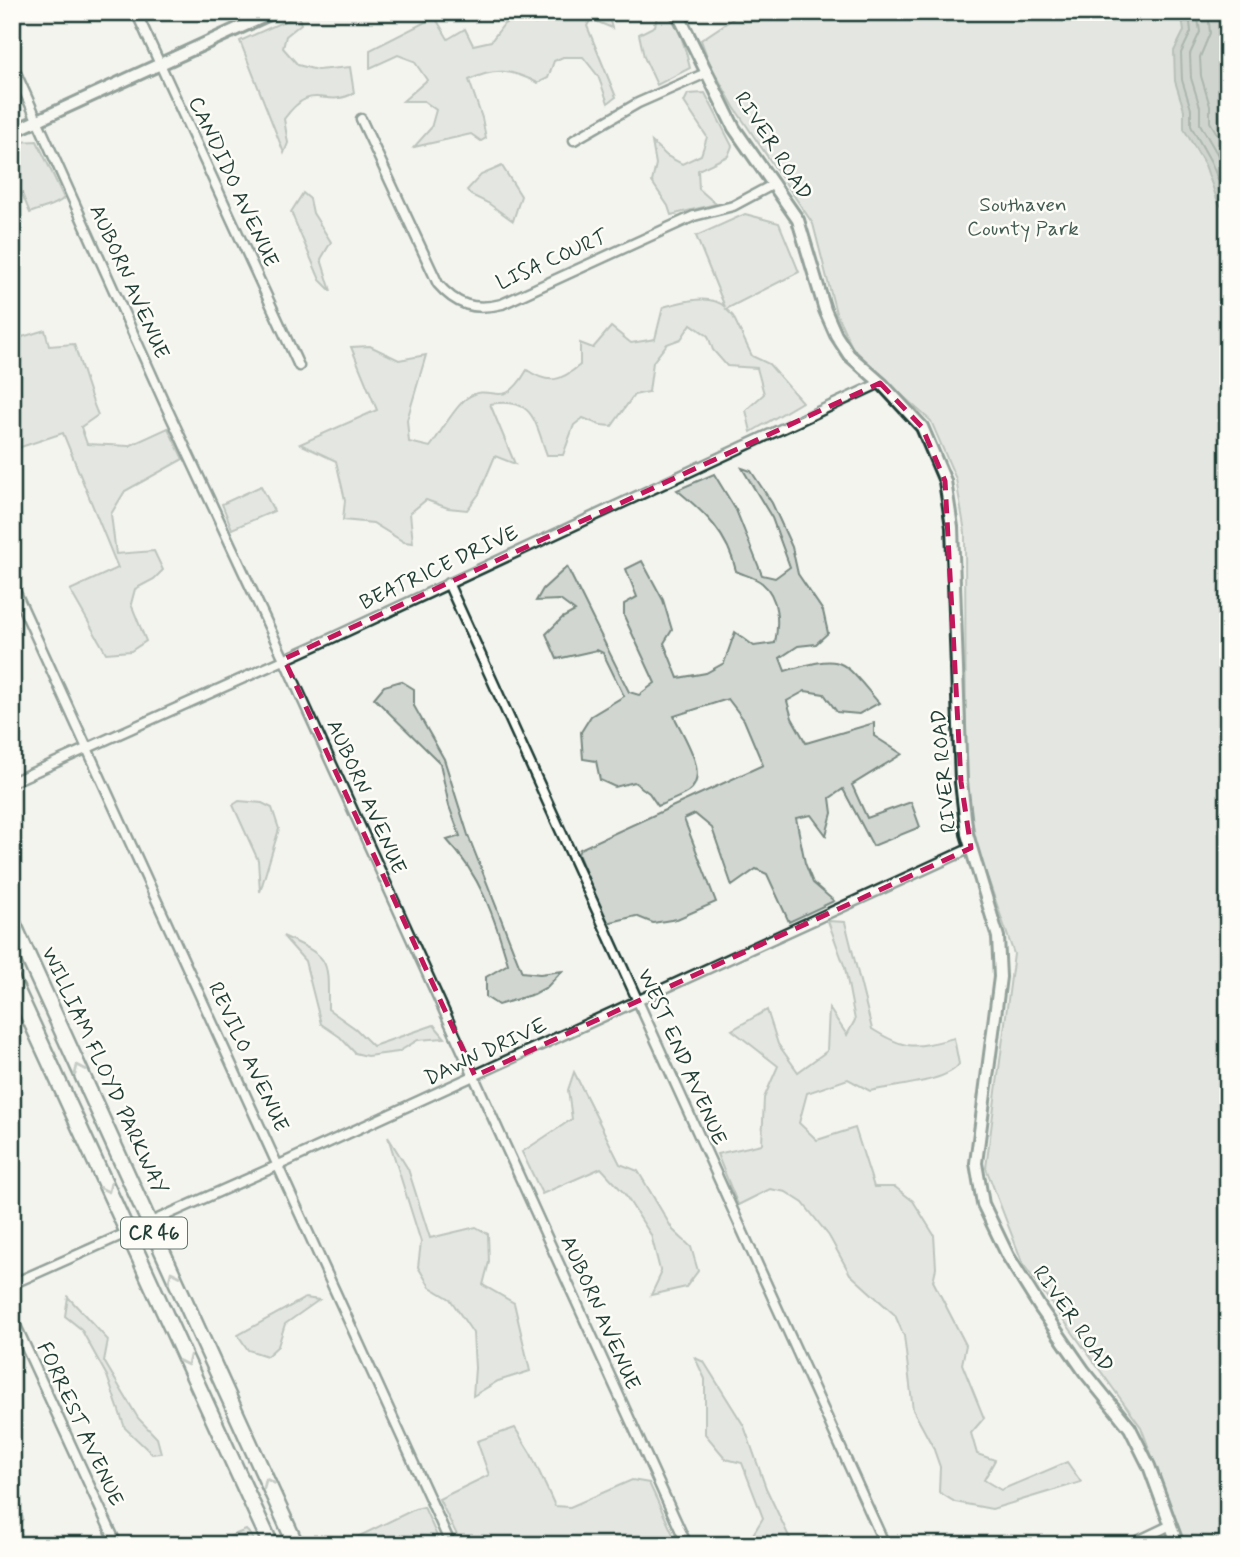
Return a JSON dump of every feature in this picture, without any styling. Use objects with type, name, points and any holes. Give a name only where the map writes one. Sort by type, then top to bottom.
[{"type":"highway","name":"WILLIAM FLOYD PARKWAY","points":[[12,921],[296,1545]]},
{"type":"highway","name":"CR 46","points":[[12,980],[271,1545]]},
{"type":"street","name":"CANDIDO AVENUE","points":[[136,12],[299,366]]},
{"type":"street","points":[[12,132],[274,12]]},
{"type":"street","name":"RIVER ROAD","points":[[677,12],[734,128],[798,220],[825,310],[836,335],[849,355],[880,383],[922,428],[945,481],[951,527],[959,757],[967,834],[998,937],[998,989],[976,1163],[983,1205],[1008,1256],[1041,1309],[1084,1371],[1130,1428],[1149,1466],[1178,1545]]},
{"type":"street","name":"AUBORN AVENUE","points":[[12,64],[687,1545]]},
{"type":"street","points":[[574,140],[591,133],[610,118],[638,103],[706,73]]},
{"type":"street","name":"LISA COURT","points":[[361,119],[438,284],[457,302],[470,307],[479,308],[502,303],[694,216],[733,206],[774,184]]},
{"type":"street","name":"BEATRICE DRIVE","points":[[12,782],[880,383]]},
{"type":"street","name":"WEST END AVENUE","points":[[448,583],[885,1545]]},
{"type":"street","name":"REVILO AVENUE","points":[[12,584],[452,1545]]},
{"type":"street","name":"DAWN DRIVE","points":[[12,1284],[279,1166],[971,848]]},
{"type":"street","name":"FORREST AVENUE","points":[[12,1317],[117,1545]]},
{"type":"street","points":[[1129,1545],[1171,1525]]},
{"type":"highlighted area","points":[[880,383],[922,427],[945,481],[961,782],[971,848],[475,1076],[284,659]]},
{"type":"green space","points":[[562,12],[603,12],[609,18],[612,28],[591,19],[587,26],[616,97],[608,103],[598,76],[583,57],[563,57],[554,61],[548,78],[538,83],[512,73],[488,73],[469,80],[486,138],[481,141],[471,134],[414,147],[431,128],[436,110],[424,101],[403,101],[427,80],[414,61],[398,55],[370,68],[370,50],[435,17],[448,39],[465,29],[473,45],[491,41],[504,24],[523,14],[535,24],[552,19]]},
{"type":"green space","points":[[658,12],[665,14],[676,26],[690,68],[657,85],[644,57],[639,34],[655,26]]},
{"type":"green space","name":"Southaven County Park","points":[[743,12],[1228,12],[1228,1545],[1185,1545],[1141,1427],[1023,1264],[986,1168],[1014,954],[977,847],[966,786],[965,532],[956,479],[931,421],[852,347],[836,313],[813,224],[734,107],[709,62],[701,40]]},
{"type":"green space","points":[[298,15],[301,24],[286,36],[283,48],[298,65],[317,70],[350,67],[354,93],[334,98],[311,97],[294,107],[284,119],[288,143],[284,153],[240,41]]},
{"type":"green space","points":[[705,93],[732,146],[728,156],[698,170],[699,189],[716,204],[671,215],[652,182],[656,164],[652,142],[667,156],[682,164],[701,155],[707,137],[684,102],[688,94]]},
{"type":"green space","points":[[37,141],[64,198],[30,213],[12,170],[12,145],[17,142]]},
{"type":"green space","points":[[502,166],[521,196],[513,221],[467,190],[481,175]]},
{"type":"green space","points":[[303,193],[310,199],[313,213],[331,242],[321,259],[331,291],[320,280],[291,212]]},
{"type":"green space","points":[[745,214],[779,223],[799,272],[726,309],[733,316],[752,356],[769,364],[802,402],[751,432],[746,410],[764,394],[757,368],[727,366],[713,350],[708,336],[691,324],[681,339],[667,344],[653,362],[649,392],[634,395],[612,426],[600,425],[583,418],[574,425],[563,455],[547,455],[535,422],[524,408],[516,404],[490,404],[515,464],[495,456],[479,494],[467,510],[448,508],[426,500],[410,513],[413,543],[404,542],[373,523],[343,520],[345,500],[336,461],[300,444],[377,410],[351,347],[370,346],[399,360],[426,355],[407,420],[409,442],[430,447],[452,414],[467,398],[476,393],[503,394],[510,391],[527,370],[542,378],[561,378],[580,365],[580,343],[593,348],[611,327],[631,343],[655,339],[663,307],[687,301],[712,300],[725,307],[696,236]]},
{"type":"green space","points":[[45,330],[49,346],[74,344],[98,415],[81,427],[87,444],[129,446],[168,428],[183,459],[125,491],[111,514],[116,554],[154,551],[163,570],[154,579],[135,589],[131,604],[146,641],[131,651],[106,653],[70,590],[118,568],[63,433],[15,449],[12,447],[12,340]]},
{"type":"green space","points":[[742,468],[751,471],[772,503],[792,547],[798,574],[823,611],[828,633],[816,644],[798,646],[780,658],[785,671],[819,662],[839,663],[856,676],[879,703],[859,714],[837,712],[824,694],[805,691],[787,701],[792,718],[806,743],[874,723],[874,736],[902,754],[852,785],[867,818],[911,802],[920,827],[873,846],[843,789],[830,798],[832,813],[826,835],[811,815],[796,818],[805,863],[813,883],[834,901],[789,922],[767,874],[756,869],[732,886],[712,828],[695,814],[684,819],[716,902],[677,919],[653,923],[636,916],[607,923],[578,854],[580,849],[763,765],[744,720],[728,699],[674,716],[696,766],[697,776],[688,792],[658,806],[649,793],[634,782],[615,787],[600,780],[596,761],[583,759],[581,732],[591,716],[624,696],[603,653],[597,650],[557,659],[546,634],[562,618],[575,611],[560,600],[536,601],[543,589],[567,567],[629,692],[639,695],[655,683],[624,616],[624,604],[637,597],[626,569],[642,561],[663,600],[672,630],[664,643],[678,678],[706,673],[724,663],[735,632],[754,646],[775,643],[776,611],[772,595],[756,579],[736,571],[727,546],[714,525],[677,490],[714,474],[736,510],[762,575],[775,578],[790,567],[772,518]]},
{"type":"green space","points":[[261,486],[274,511],[232,529],[222,504]]},
{"type":"green space","points":[[401,681],[414,689],[414,706],[444,759],[468,835],[522,972],[540,974],[562,971],[547,987],[534,994],[498,1005],[486,997],[486,977],[508,964],[485,898],[469,868],[447,840],[460,836],[449,806],[440,763],[374,698],[384,686]]},
{"type":"green space","points":[[239,801],[262,803],[272,808],[279,829],[260,892],[258,860],[233,805]]},
{"type":"green space","points":[[828,921],[845,922],[872,1029],[894,1041],[912,1046],[954,1038],[959,1064],[944,1075],[905,1085],[870,1091],[848,1079],[807,1093],[799,1123],[817,1140],[855,1128],[874,1187],[895,1187],[913,1201],[934,1235],[936,1268],[933,1281],[966,1345],[962,1364],[984,1418],[971,1433],[977,1454],[995,1460],[984,1480],[1001,1490],[1067,1462],[1081,1482],[992,1509],[955,1502],[939,1492],[940,1467],[933,1447],[913,1410],[904,1336],[895,1315],[850,1274],[829,1236],[803,1203],[786,1192],[770,1189],[738,1205],[717,1154],[762,1144],[764,1098],[778,1066],[732,1030],[767,1010],[778,1044],[798,1072],[827,1051],[829,1008],[847,1035],[855,1020],[845,968]]},
{"type":"green space","points":[[283,936],[318,955],[328,979],[328,1009],[356,1029],[373,1046],[434,1025],[445,1038],[418,1040],[398,1052],[367,1056],[355,1053],[340,1037],[321,1024],[305,961]]},
{"type":"green space","points":[[574,1072],[620,1164],[638,1171],[673,1230],[691,1247],[698,1271],[686,1287],[651,1295],[661,1274],[651,1235],[624,1193],[601,1168],[542,1194],[522,1152],[572,1119],[568,1090]]},
{"type":"green space","points":[[388,1137],[408,1169],[430,1238],[476,1227],[488,1234],[489,1262],[483,1285],[514,1303],[530,1371],[498,1381],[473,1396],[473,1333],[450,1299],[430,1287],[418,1267],[421,1242]]},
{"type":"green space","points":[[68,1297],[108,1340],[104,1361],[138,1418],[157,1438],[161,1453],[152,1454],[125,1428],[107,1376],[81,1329],[65,1316]]},
{"type":"green space","points":[[305,1298],[319,1300],[285,1324],[278,1346],[267,1356],[248,1350],[238,1335]]},
{"type":"green space","points":[[695,1358],[704,1362],[744,1426],[766,1488],[793,1545],[754,1545],[752,1536],[763,1518],[742,1463],[726,1459],[705,1434],[705,1379]]},
{"type":"green space","points":[[515,1428],[531,1454],[555,1506],[570,1507],[632,1480],[649,1483],[678,1545],[462,1545],[439,1499],[489,1475],[477,1441]]},
{"type":"green space","points":[[12,1482],[23,1519],[12,1529]]},
{"type":"green space","points":[[424,1507],[441,1545],[341,1545],[415,1509]]},
{"type":"green space","points":[[246,1530],[256,1545],[209,1545]]},
{"type":"water","points":[[1181,12],[1228,12],[1228,214],[1218,202],[1205,165],[1184,129],[1184,110],[1175,81],[1174,51],[1184,31]]}]
